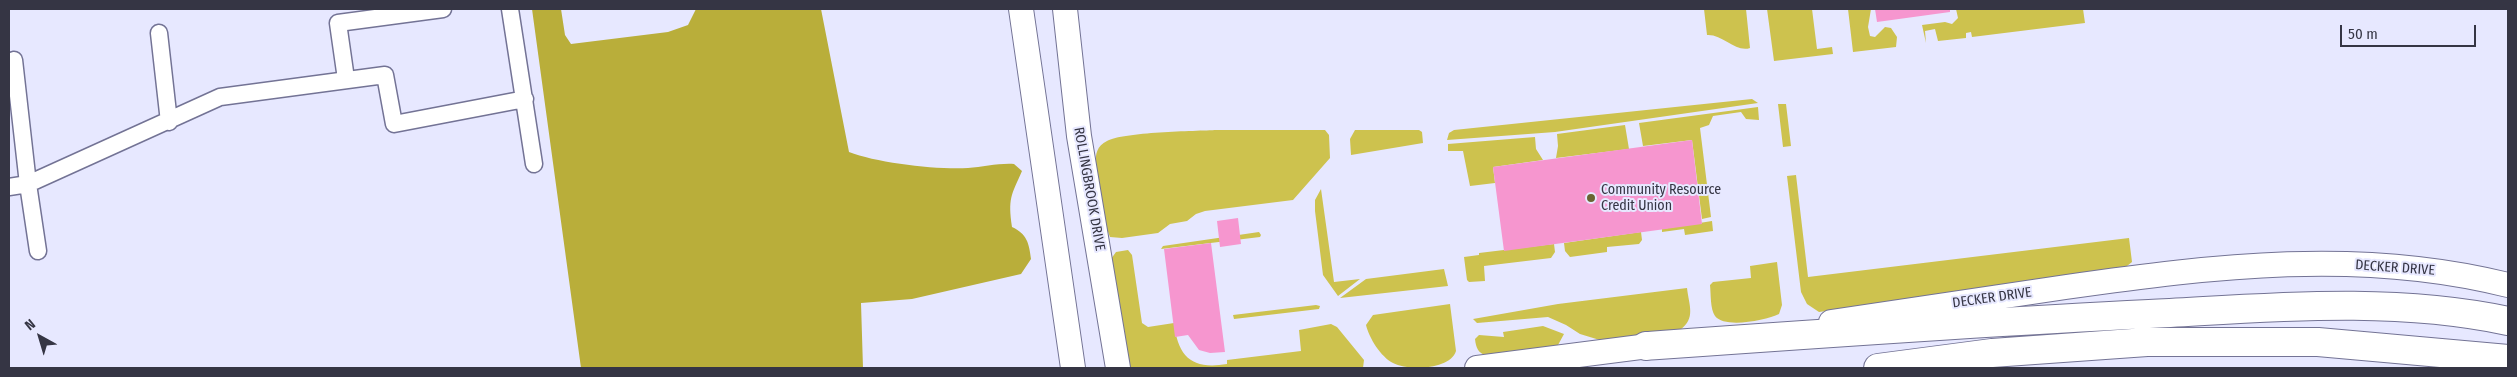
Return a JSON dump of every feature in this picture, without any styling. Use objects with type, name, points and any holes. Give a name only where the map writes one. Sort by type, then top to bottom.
[{"type":"highway","points":[[1646,346],[1954,324],[2335,305],[2410,306],[2508,321]]},
{"type":"highway","points":[[1878,368],[1992,353],[2147,342],[2318,342],[2508,358]]},
{"type":"main road","points":[[1021,9],[1073,368]]},
{"type":"main road","name":"ROLLINGBROOK DRIVE","points":[[1065,9],[1079,136],[1118,368]]},
{"type":"main road","name":"DECKER DRIVE","points":[[1477,368],[2147,276],[2259,264],[2384,265],[2441,271],[2508,285]]},
{"type":"street","points":[[346,79],[338,23],[442,9]]},
{"type":"street","points":[[510,9],[534,164]]},
{"type":"street","points":[[159,33],[169,122]]},
{"type":"street","points":[[14,60],[28,184],[38,251]]},
{"type":"street","points":[[9,187],[28,184],[169,122],[220,97],[385,75],[394,124],[525,99]]},
{"type":"shaded area","points":[[532,9],[561,9],[565,35],[571,44],[668,32],[688,25],[696,9],[821,9],[849,152],[875,159],[925,167],[968,168],[1014,164],[1022,171],[1011,198],[1012,227],[1024,236],[1031,259],[1021,274],[912,299],[861,303],[863,368],[581,368]]},
{"type":"shaded area","points":[[1704,9],[1746,9],[1750,48],[1740,48],[1713,35],[1707,35]]},
{"type":"shaded area","points":[[1767,9],[1812,9],[1817,49],[1832,47],[1833,54],[1774,61]]},
{"type":"shaded area","points":[[1848,9],[1871,9],[1868,27],[1870,36],[1875,37],[1885,27],[1891,28],[1897,37],[1896,47],[1853,52]]},
{"type":"shaded area","points":[[1956,9],[2083,9],[2085,23],[1972,37],[1971,32],[1966,33],[1966,38],[1938,41],[1935,29],[1925,31],[1926,43],[1922,25],[1945,22],[1952,24],[1958,18]]},
{"type":"shaded area","points":[[1752,99],[1758,103],[1555,132],[1447,140],[1449,133],[1454,130]]},
{"type":"shaded area","points":[[1778,104],[1786,104],[1791,146],[1783,147]]},
{"type":"shaded area","points":[[1758,107],[1759,120],[1746,119],[1741,112],[1713,116],[1709,125],[1700,128],[1711,217],[1702,219],[1692,140],[1643,146],[1639,123]]},
{"type":"shaded area","points":[[1625,125],[1629,149],[1556,158],[1557,134]]},
{"type":"shaded area","points":[[1325,130],[1329,135],[1330,158],[1293,200],[1205,211],[1196,214],[1187,221],[1170,224],[1158,233],[1122,238],[1110,237],[1096,164],[1096,154],[1101,145],[1115,138],[1128,136],[1160,132]]},
{"type":"shaded area","points":[[1355,130],[1419,130],[1422,132],[1423,143],[1351,155],[1350,139]]},
{"type":"shaded area","points":[[1535,137],[1536,149],[1543,160],[1493,167],[1495,183],[1470,186],[1463,151],[1448,151],[1448,144]]},
{"type":"shaded area","points":[[1796,175],[1808,277],[2129,238],[2132,262],[2122,270],[1819,312],[1807,304],[1801,292],[1787,176]]},
{"type":"shaded area","points":[[1321,189],[1334,282],[1360,279],[1338,296],[1323,275],[1315,211],[1315,200]]},
{"type":"shaded area","points":[[1712,221],[1713,231],[1685,235],[1684,229],[1662,232],[1662,229]]},
{"type":"shaded area","points":[[1259,232],[1260,237],[1161,249],[1163,246]]},
{"type":"shaded area","points":[[1641,232],[1642,240],[1639,244],[1607,247],[1607,252],[1570,257],[1565,251],[1564,243]]},
{"type":"shaded area","points":[[1554,244],[1555,252],[1551,258],[1484,266],[1485,281],[1469,282],[1467,280],[1464,257],[1479,255],[1479,253]]},
{"type":"shaded area","points":[[1128,250],[1132,255],[1142,323],[1148,327],[1174,323],[1179,345],[1183,352],[1196,363],[1205,365],[1227,364],[1227,360],[1301,351],[1299,330],[1331,324],[1337,327],[1364,360],[1363,368],[1130,368],[1111,259],[1116,252]]},
{"type":"shaded area","points":[[1777,262],[1782,305],[1779,314],[1756,321],[1736,323],[1720,320],[1715,316],[1711,305],[1710,285],[1713,282],[1751,278],[1750,266]]},
{"type":"shaded area","points":[[1444,269],[1448,286],[1340,298],[1366,279]]},
{"type":"shaded area","points":[[1687,288],[1690,316],[1680,330],[1603,341],[1580,334],[1548,317],[1477,323],[1473,319],[1558,304]]},
{"type":"shaded area","points":[[1450,304],[1456,351],[1446,362],[1437,365],[1418,368],[1400,366],[1393,363],[1376,347],[1366,325],[1373,315]]},
{"type":"shaded area","points":[[1320,306],[1319,309],[1234,319],[1233,315]]},
{"type":"shaded area","points":[[1543,326],[1564,334],[1558,345],[1487,356],[1478,350],[1476,345],[1475,339],[1479,335],[1504,337],[1503,332]]},
{"type":"building","points":[[1875,9],[1950,9],[1950,12],[1877,22]]},
{"type":"building","points":[[1692,140],[1702,224],[1504,251],[1493,167]]},
{"type":"building","points":[[1238,218],[1241,244],[1220,247],[1217,221]]},
{"type":"building","points":[[1211,243],[1225,352],[1210,353],[1199,350],[1188,335],[1175,337],[1164,249]]},
{"type":"place","name":"Community Resource Credit Union","points":[[1591,198]]}]
